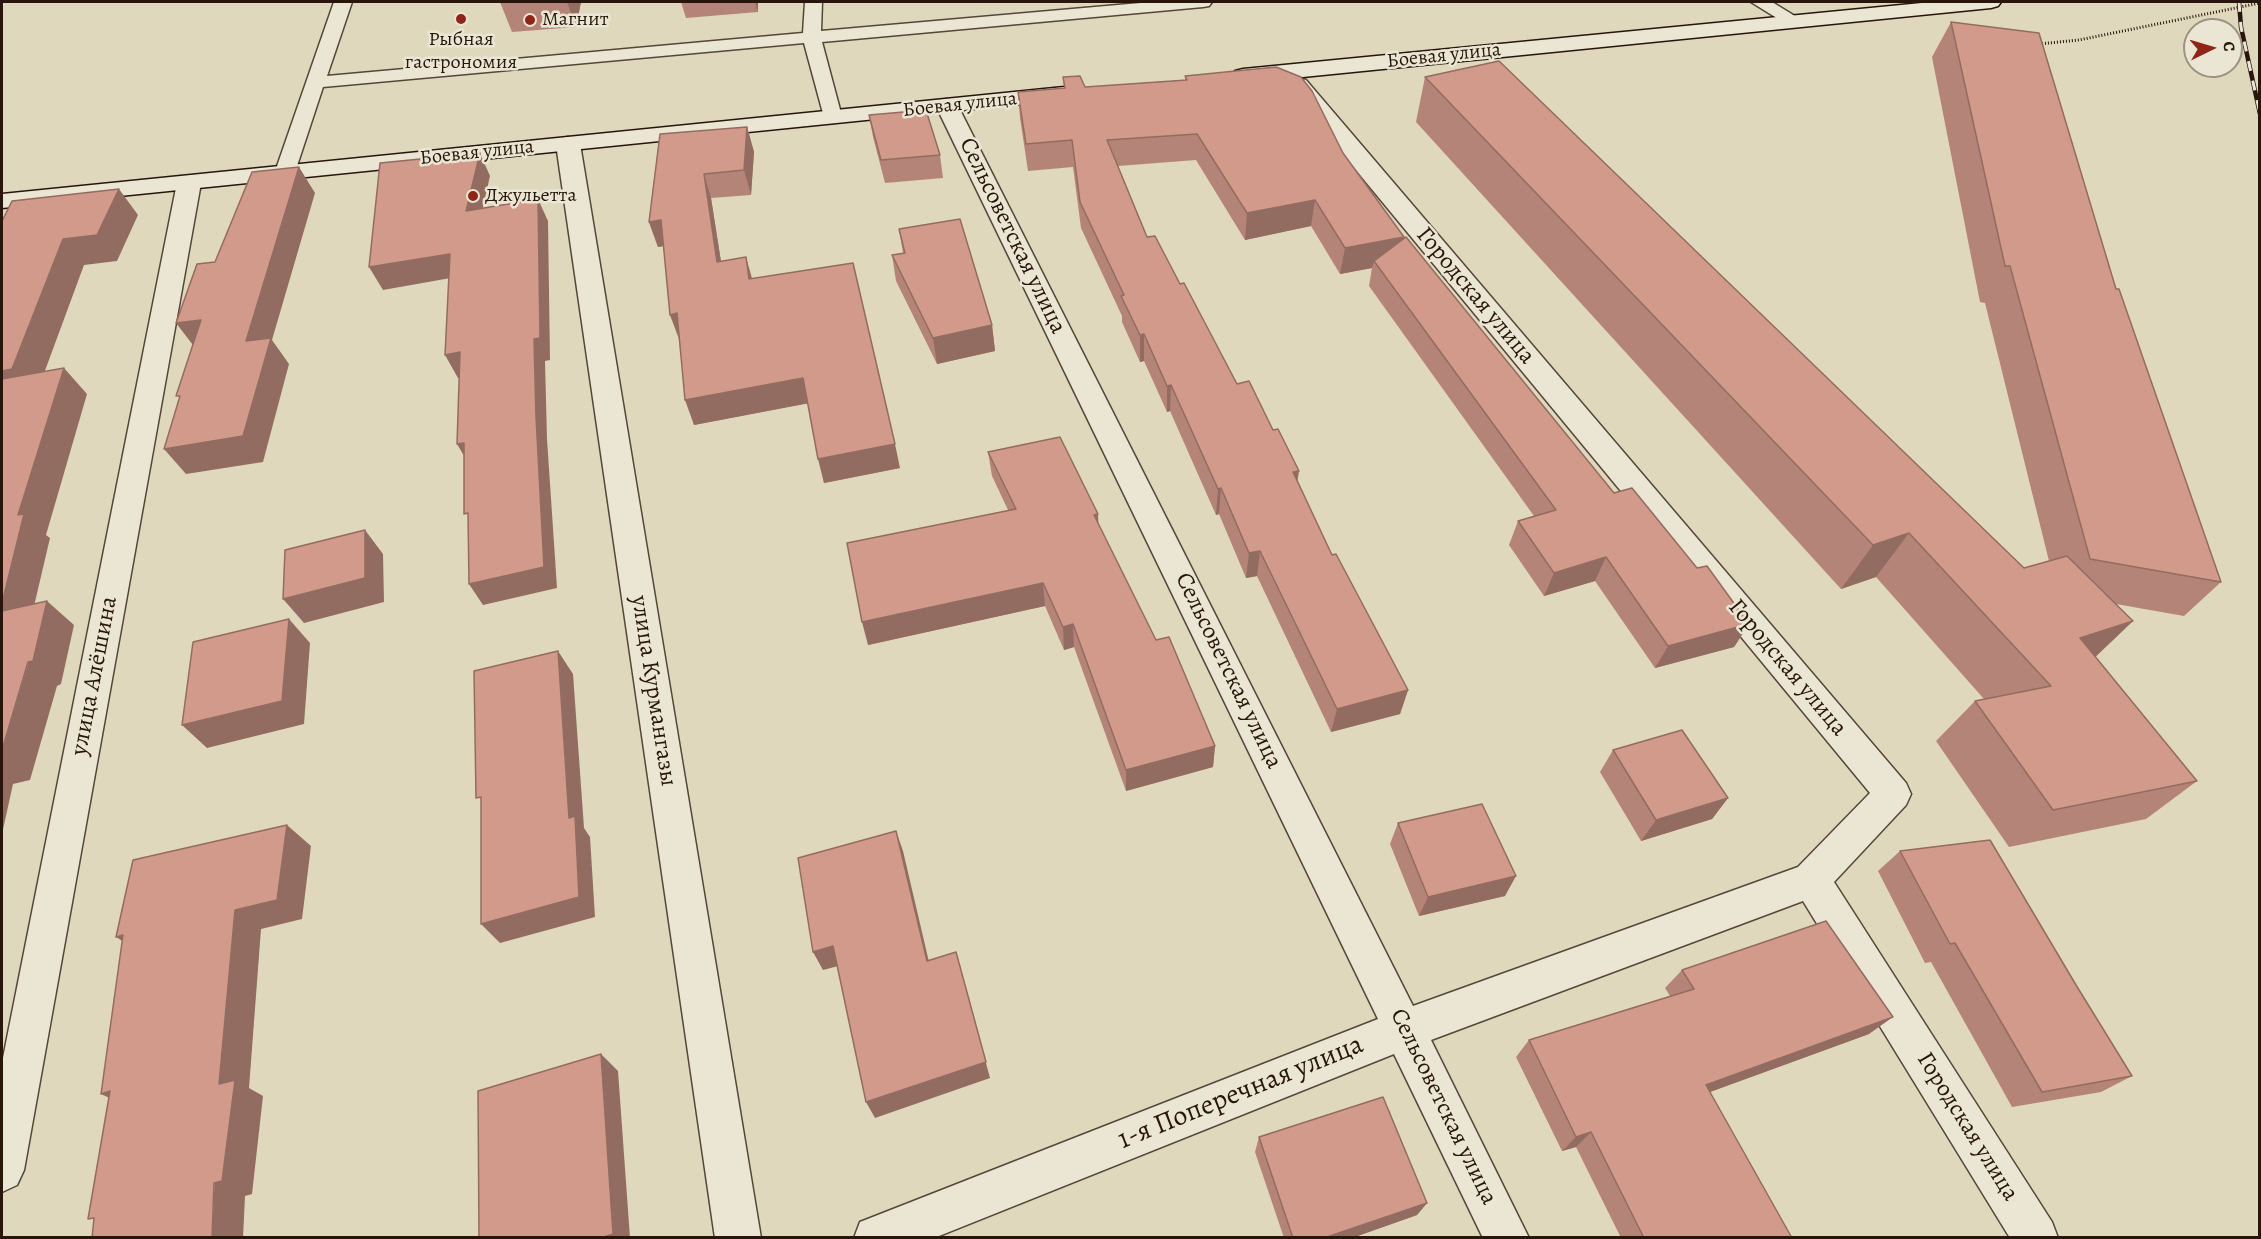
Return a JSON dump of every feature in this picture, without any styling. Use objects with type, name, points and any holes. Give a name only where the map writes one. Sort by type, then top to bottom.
[{"type":"street","name":"Боевая улица","points":[[1217,79],[1991,2]]},
{"type":"street","name":"Городская улица","points":[[1287,72],[1893,794],[1811,880],[2036,1238]]},
{"type":"street","name":"Боевая улица","points":[[2,201],[1088,92]]},
{"type":"street","name":"Сельсоветская улица","points":[[947,106],[1507,1238]]},
{"type":"street","name":"улица Курмангазы","points":[[568,144],[738,1238]]},
{"type":"street","name":"улица Алёшина","points":[[2,1170],[189,183]]},
{"type":"street","name":"1-я Поперечная улица","points":[[876,1238],[1405,1029],[1811,880]]},
{"type":"lane","points":[[285,172],[343,2]]},
{"type":"lane","points":[[813,2],[812,39],[833,117]]},
{"type":"lane","points":[[316,82],[1203,2]]},
{"type":"lane","points":[[1760,2],[1794,21]]},
{"type":"path","points":[[2038,44],[2079,40],[2259,3]]},
{"type":"building","points":[[1951,22],[2039,33],[2116,289],[2119,289],[2221,582],[2090,559],[2010,266],[2005,266]]},
{"type":"building","points":[[1499,61],[2024,568],[2067,556],[2133,621],[2080,638],[2197,781],[2053,810],[1975,701],[2051,686],[1909,533],[1873,545],[1425,77]]},
{"type":"building","points":[[1276,67],[1301,77],[1312,91],[1343,153],[1404,237],[1345,248],[1315,200],[1247,213],[1197,134],[1107,140],[1147,237],[1155,236],[1180,284],[1184,283],[1237,384],[1249,381],[1273,430],[1278,429],[1299,471],[1293,472],[1332,555],[1336,554],[1408,690],[1337,709],[1260,551],[1249,553],[1221,488],[1218,489],[1171,385],[1167,386],[1144,334],[1140,335],[1121,296],[1124,295],[1080,202],[1072,140],[1026,144],[1018,92],[1065,88],[1063,77],[1080,76],[1085,87],[1187,80],[1185,76]]},
{"type":"building","points":[[926,110],[940,155],[881,160],[869,115]]},
{"type":"building","points":[[747,127],[744,170],[704,174],[717,262],[746,257],[749,279],[853,263],[895,444],[818,459],[803,378],[685,400],[677,313],[670,315],[661,220],[649,222],[660,134]]},
{"type":"building","points":[[480,153],[466,211],[538,199],[540,338],[534,339],[544,567],[469,584],[468,513],[464,514],[464,443],[457,444],[460,352],[445,355],[450,254],[369,267],[380,163]]},
{"type":"building","points":[[299,167],[246,341],[271,338],[243,436],[164,449],[180,396],[176,396],[201,320],[176,323],[197,264],[215,262],[252,172]]},
{"type":"building","points":[[119,189],[97,235],[63,239],[12,369],[2,371],[2,221],[12,201]]},
{"type":"building","points":[[960,219],[992,325],[933,338],[892,255],[905,253],[899,229]]},
{"type":"building","points":[[1406,237],[1614,493],[1632,488],[1697,568],[1707,566],[1749,624],[1668,646],[1606,557],[1554,573],[1518,521],[1556,510],[1374,261]]},
{"type":"building","points":[[64,368],[18,515],[24,514],[2,603],[2,379]]},
{"type":"building","points":[[1060,437],[1098,514],[1094,515],[1156,640],[1169,637],[1215,746],[1126,770],[1073,624],[1063,627],[1043,583],[862,622],[847,543],[1016,509],[988,452]]},
{"type":"building","points":[[365,530],[365,578],[283,599],[285,550]]},
{"type":"building","points":[[47,601],[33,661],[28,662],[2,750],[2,611]]},
{"type":"building","points":[[289,619],[282,701],[182,725],[193,642]]},
{"type":"building","points":[[558,651],[569,818],[575,816],[579,897],[481,924],[481,797],[476,798],[474,671]]},
{"type":"building","points":[[1682,730],[1728,798],[1656,820],[1613,750]]},
{"type":"building","points":[[1482,804],[1516,876],[1428,897],[1398,823]]},
{"type":"building","points":[[287,825],[277,900],[235,910],[219,1084],[235,1080],[222,1181],[214,1183],[212,1238],[92,1238],[94,1218],[88,1219],[110,1091],[101,1094],[123,935],[116,937],[133,860]]},
{"type":"building","points":[[896,831],[927,961],[956,952],[986,1062],[866,1102],[833,946],[813,952],[798,858]]},
{"type":"building","points":[[1990,840],[2132,1076],[2042,1092],[1955,943],[1950,944],[1900,851]]},
{"type":"building","points":[[1826,921],[1893,1017],[1706,1085],[1792,1238],[1644,1238],[1591,1132],[1576,1137],[1529,1040],[1694,989],[1682,970]]},
{"type":"building","points":[[601,1054],[613,1234],[601,1238],[479,1238],[478,1091]]},
{"type":"building","points":[[1383,1097],[1427,1203],[1324,1238],[1293,1238],[1259,1137]]},
{"type":"railway","points":[[2239,2],[2241,27],[2260,114]]},
{"type":"place","name":"Рыбная гастрономия","points":[[461,19]]},
{"type":"place","name":"Магнит","points":[[530,20]]},
{"type":"place","name":"Джульетта","points":[[473,196]]}]
